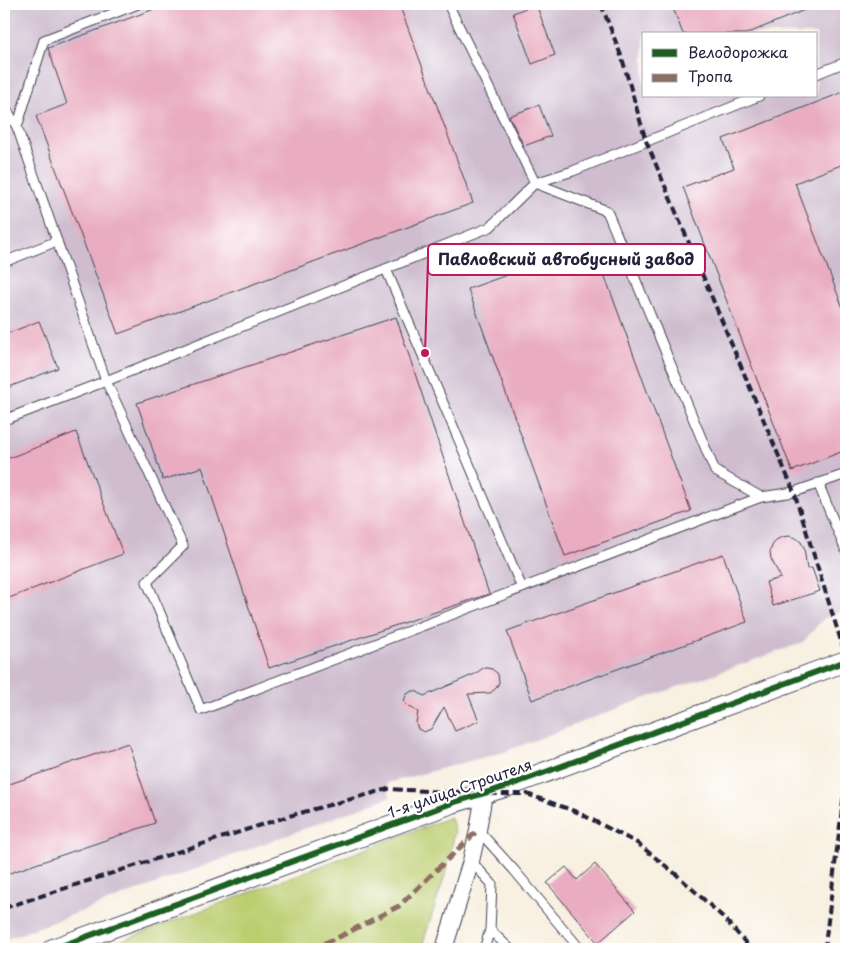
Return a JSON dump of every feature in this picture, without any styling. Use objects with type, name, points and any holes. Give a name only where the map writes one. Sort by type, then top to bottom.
[{"type":"street","name":"1-я улица Строителя","points":[[53,949],[452,804],[508,786],[846,662]]},
{"type":"street","points":[[444,949],[472,861],[484,794]]},
{"type":"lane","points":[[17,127],[44,40],[138,4]]},
{"type":"lane","points":[[448,4],[534,183],[607,211],[715,471],[761,497]]},
{"type":"lane","points":[[818,73],[846,62]]},
{"type":"lane","points":[[4,420],[490,227],[534,183],[573,171],[754,98]]},
{"type":"lane","points":[[4,105],[17,127],[106,381],[183,546],[147,582],[201,710],[761,497],[794,492],[846,474]]},
{"type":"lane","points":[[4,262],[57,241]]},
{"type":"lane","points":[[386,269],[522,588]]},
{"type":"lane","points":[[818,484],[846,551]]},
{"type":"lane","points":[[478,830],[580,949]]},
{"type":"lane","points":[[472,861],[492,884],[490,930],[484,949]]},
{"type":"lane","points":[[490,930],[510,949]]},
{"type":"shaded area","points":[[4,4],[846,4],[846,609],[823,619],[802,643],[632,703],[504,752],[387,783],[390,797],[4,940]]},
{"type":"green space","points":[[451,817],[455,832],[445,875],[421,949],[99,949]]},
{"type":"building","points":[[168,4],[399,4],[473,203],[118,334],[36,116],[67,104],[48,48]]},
{"type":"building","points":[[536,4],[555,55],[532,64],[513,13]]},
{"type":"building","points":[[684,4],[819,4],[751,32],[682,32],[673,8]]},
{"type":"building","points":[[846,91],[846,163],[795,183],[846,316],[846,450],[792,471],[683,187],[734,168],[723,139]]},
{"type":"building","points":[[539,105],[551,136],[524,146],[509,116]]},
{"type":"building","points":[[593,244],[691,511],[565,556],[468,289]]},
{"type":"building","points":[[396,317],[489,594],[269,668],[202,467],[163,480],[137,403]]},
{"type":"building","points":[[39,321],[58,368],[4,389],[4,335]]},
{"type":"building","points":[[76,432],[123,554],[4,600],[4,460]]},
{"type":"building","points":[[789,536],[801,542],[804,548],[807,569],[812,568],[820,591],[773,606],[766,582],[781,578],[771,559],[770,552],[776,540]]},
{"type":"building","points":[[723,554],[747,622],[532,700],[507,631]]},
{"type":"building","points":[[483,668],[492,669],[498,674],[499,682],[497,687],[490,693],[468,694],[479,721],[455,731],[444,707],[431,729],[424,732],[418,729],[416,723],[418,712],[405,703],[404,700],[407,694],[416,691],[424,696],[475,674]]},
{"type":"building","points":[[128,743],[155,823],[4,875],[4,786]]},
{"type":"building","points":[[595,864],[635,911],[598,943],[547,883],[566,867],[577,880]]},
{"type":"railway","points":[[601,4],[622,58],[646,141],[794,492],[846,657]]},
{"type":"railway","points":[[825,949],[846,777]]},
{"type":"railway","points":[[4,908],[289,816],[388,789],[484,794],[527,794],[577,812],[637,843],[677,875],[724,918],[751,949]]},
{"type":"marked path","points":[[310,949],[339,937],[399,906],[478,830]]},
{"type":"cycle path","points":[[53,949],[452,803],[508,786],[846,661]]},
{"type":"place","name":"Павловский автобусный завод","points":[[425,353]]}]
